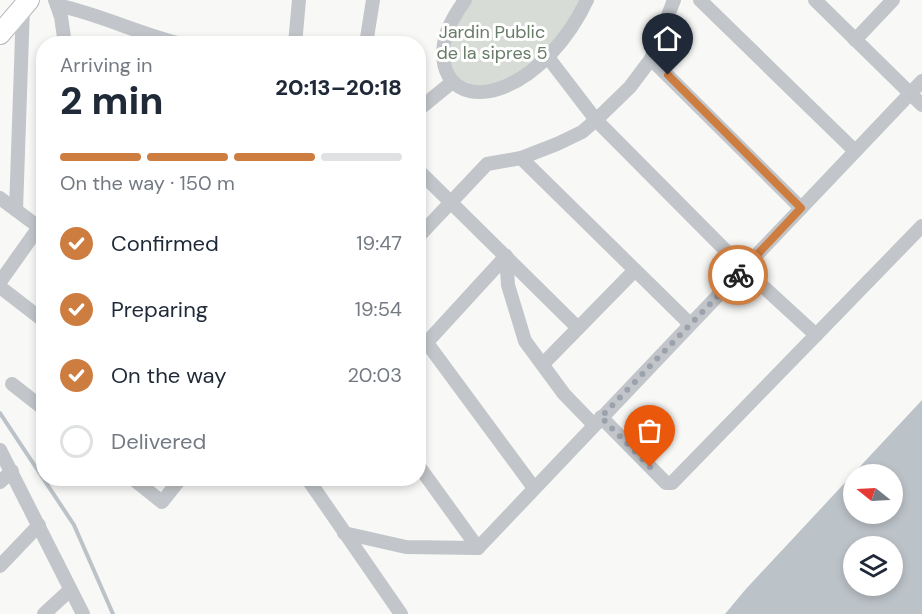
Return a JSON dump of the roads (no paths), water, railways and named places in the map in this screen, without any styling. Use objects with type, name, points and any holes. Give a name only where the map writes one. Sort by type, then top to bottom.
[{"type":"street","points":[[296,36],[299,0]]},
{"type":"street","points":[[367,36],[373,0]]},
{"type":"street","points":[[465,0],[453,18],[445,44],[445,68],[451,83],[464,90],[484,92],[499,89],[548,56],[576,23],[587,0]]},
{"type":"street","points":[[426,229],[487,164],[521,158],[574,136],[597,120],[630,87],[651,59],[674,0]]},
{"type":"street","points":[[700,0],[855,151]]},
{"type":"street","points":[[815,0],[922,105]]},
{"type":"street","points":[[855,40],[893,0]]},
{"type":"street","points":[[0,34],[26,3]]},
{"type":"street","points":[[15,210],[26,3]]},
{"type":"street","points":[[63,36],[56,3],[139,36]]},
{"type":"street","points":[[548,56],[597,120],[743,268],[816,335]]},
{"type":"street","points":[[651,59],[801,208]]},
{"type":"street","points":[[345,533],[406,547],[478,548],[922,81]]},
{"type":"street","points":[[426,103],[451,83]]},
{"type":"street","points":[[521,158],[690,324]]},
{"type":"street","points":[[426,178],[578,328]]},
{"type":"street","points":[[0,198],[36,225]]},
{"type":"street","points":[[506,256],[508,285],[525,341],[544,363],[564,394],[666,483],[672,483],[922,226]]},
{"type":"street","points":[[36,236],[0,285],[36,314]]},
{"type":"street","points":[[426,345],[506,256]]},
{"type":"street","points":[[544,363],[634,270]]},
{"type":"street","points":[[426,352],[534,488]]},
{"type":"street","points":[[12,384],[36,403]]},
{"type":"street","points":[[0,450],[83,614]]},
{"type":"street","points":[[0,482],[12,471]]},
{"type":"street","points":[[426,476],[478,548]]},
{"type":"street","points":[[142,486],[162,502],[175,486]]},
{"type":"street","points":[[313,486],[400,614]]},
{"type":"street","points":[[0,566],[39,525]]},
{"type":"street","points":[[44,614],[70,590]]},
{"type":"waterway","points":[[0,413],[36,467]]},
{"type":"waterway","points":[[48,486],[74,525],[113,614]]},
{"type":"park label","name":"Jardin Public de la sipres 5","points":[[492,42]]}]
